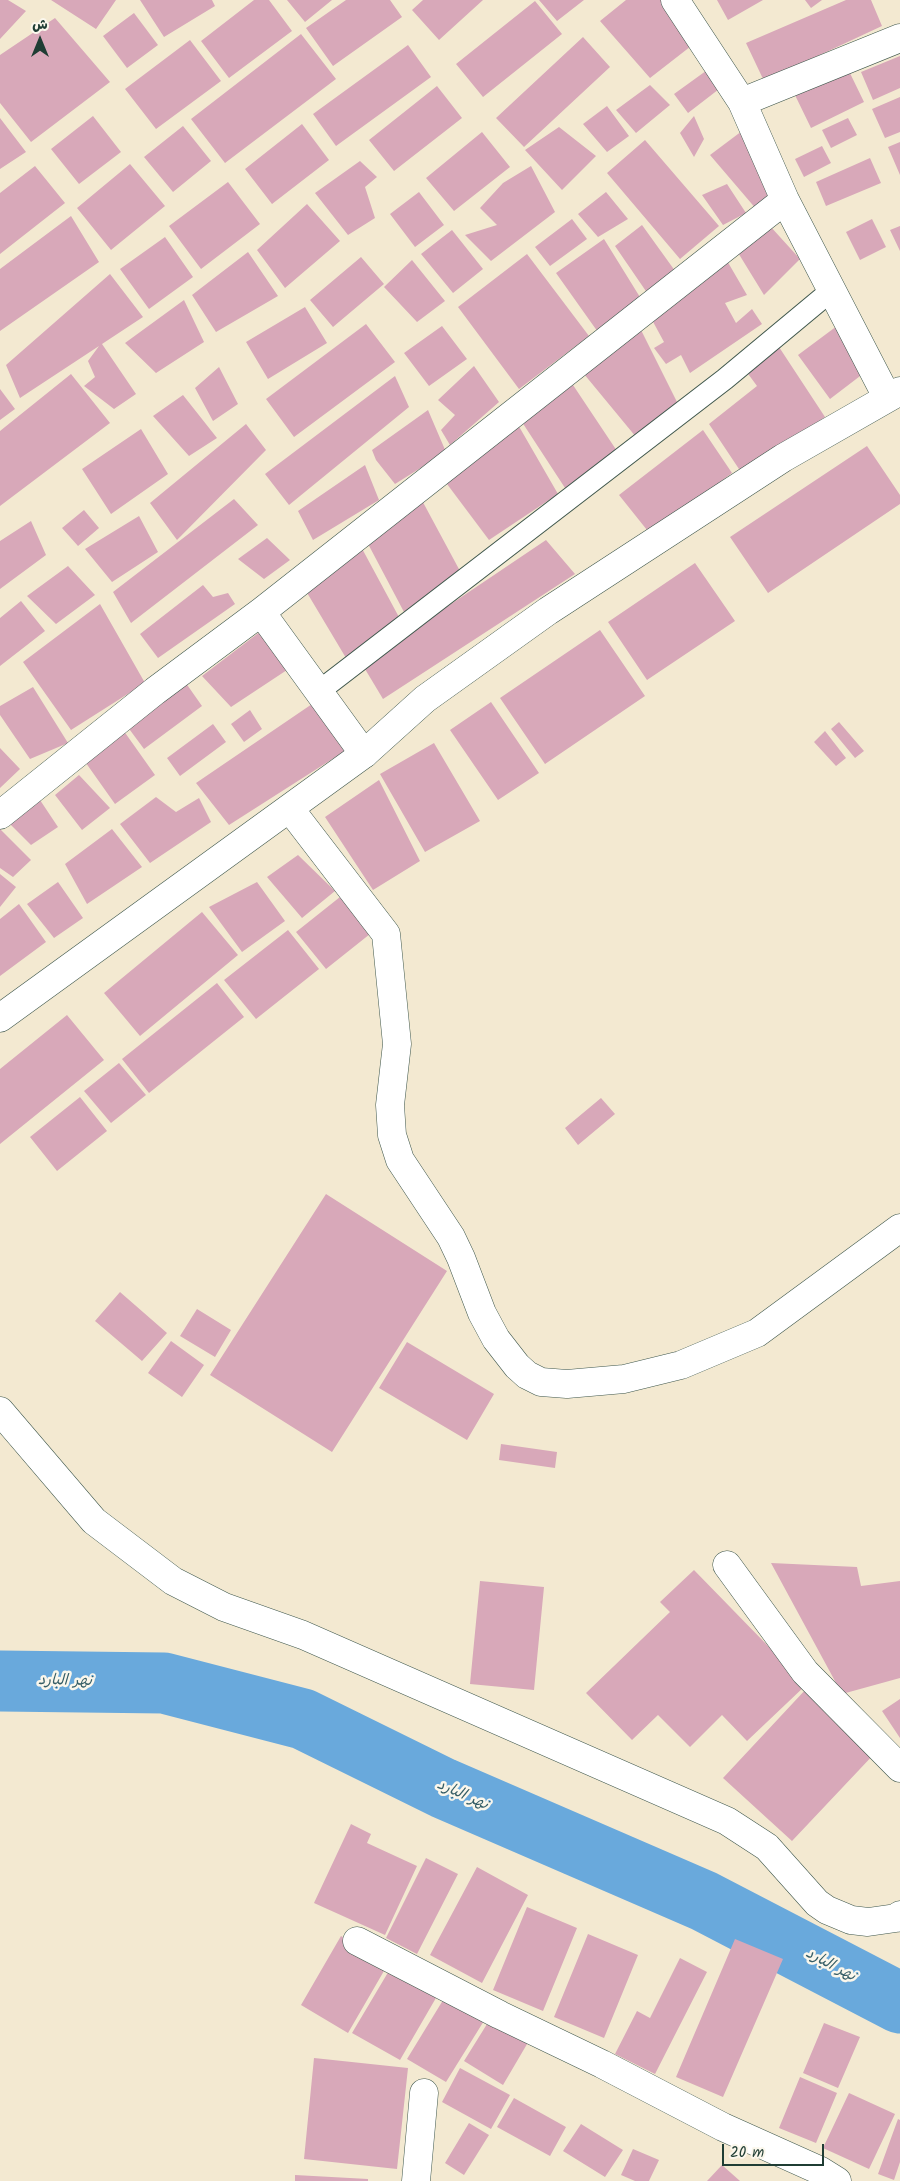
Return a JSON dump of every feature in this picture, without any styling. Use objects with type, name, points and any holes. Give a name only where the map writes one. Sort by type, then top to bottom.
[{"type":"street","points":[[0,1018],[290,809],[364,754],[425,699],[548,611],[783,458],[894,394],[832,290],[785,200],[742,102],[674,0]]},
{"type":"street","points":[[742,102],[900,38]]},
{"type":"street","points":[[0,815],[147,697],[260,612],[785,200]]},
{"type":"street","points":[[318,692],[725,379],[832,290]]},
{"type":"street","points":[[260,612],[364,754]]},
{"type":"street","points":[[290,809],[386,934],[397,1044],[390,1105],[392,1135],[400,1160],[451,1237],[475,1297],[496,1339],[517,1366],[527,1375],[541,1382],[567,1384],[624,1379],[681,1365],[757,1333],[900,1228]]},
{"type":"street","points":[[0,1411],[94,1521],[173,1581],[224,1607],[303,1635],[727,1821],[767,1847],[817,1902],[828,1910],[851,1920],[868,1922],[896,1918],[900,1915]]},
{"type":"street","points":[[727,1565],[806,1672],[900,1768]]},
{"type":"street","points":[[357,1941],[500,2015],[602,2064],[723,2126],[821,2171],[837,2181]]},
{"type":"street","points":[[416,2181],[424,2093]]},
{"type":"building","points":[[0,0],[8,0],[26,11],[0,39]]},
{"type":"building","points":[[51,0],[116,0],[96,29]]},
{"type":"building","points":[[140,0],[212,0],[215,6],[164,37]]},
{"type":"building","points":[[254,0],[269,0],[292,31],[229,78],[201,41]]},
{"type":"building","points":[[287,0],[332,0],[305,22]]},
{"type":"building","points":[[346,0],[390,0],[402,17],[333,66],[306,28]]},
{"type":"building","points":[[423,0],[483,0],[439,40],[412,10]]},
{"type":"building","points":[[539,0],[584,0],[557,21]]},
{"type":"building","points":[[626,0],[669,0],[695,43],[650,78],[600,21]]},
{"type":"building","points":[[717,0],[763,0],[728,20]]},
{"type":"building","points":[[805,0],[822,0],[811,8]]},
{"type":"building","points":[[846,0],[871,0],[882,26],[764,81],[746,43]]},
{"type":"building","points":[[535,1],[562,34],[483,97],[456,64]]},
{"type":"building","points":[[134,13],[158,45],[127,68],[103,36]]},
{"type":"building","points":[[55,18],[110,82],[31,142],[0,103],[0,55]]},
{"type":"building","points":[[301,34],[336,79],[225,163],[191,119]]},
{"type":"building","points":[[583,37],[610,67],[524,147],[496,118]]},
{"type":"building","points":[[190,40],[221,81],[156,129],[125,89]]},
{"type":"building","points":[[408,45],[431,77],[336,146],[313,114]]},
{"type":"building","points":[[900,56],[900,88],[873,100],[861,72]]},
{"type":"building","points":[[847,67],[864,102],[811,128],[794,93]]},
{"type":"building","points":[[710,68],[723,86],[688,113],[674,94]]},
{"type":"building","points":[[650,85],[670,105],[636,133],[616,110]]},
{"type":"building","points":[[437,86],[462,118],[394,171],[369,140]]},
{"type":"building","points":[[900,97],[900,132],[885,138],[872,109]]},
{"type":"building","points":[[607,106],[629,136],[607,152],[583,124]]},
{"type":"building","points":[[93,116],[121,152],[79,184],[51,149]]},
{"type":"building","points":[[694,116],[704,139],[694,157],[680,133]]},
{"type":"building","points":[[0,118],[26,152],[0,169]]},
{"type":"building","points":[[848,118],[857,135],[831,148],[822,130]]},
{"type":"building","points":[[302,124],[329,160],[272,204],[245,169]]},
{"type":"building","points":[[183,126],[211,161],[173,192],[144,157]]},
{"type":"building","points":[[559,127],[596,156],[562,190],[525,150]]},
{"type":"building","points":[[746,128],[777,196],[757,210],[710,155]]},
{"type":"building","points":[[482,132],[510,167],[454,211],[426,178]]},
{"type":"building","points":[[645,140],[719,226],[680,259],[607,173]]},
{"type":"building","points":[[900,142],[900,175],[888,147]]},
{"type":"building","points":[[822,146],[831,163],[804,177],[795,159]]},
{"type":"building","points":[[870,158],[881,183],[826,206],[816,182]]},
{"type":"building","points":[[360,161],[377,177],[365,187],[375,218],[348,235],[315,193]]},
{"type":"building","points":[[130,164],[165,206],[111,250],[77,208]]},
{"type":"building","points":[[35,166],[65,203],[0,254],[0,193]]},
{"type":"building","points":[[531,166],[555,212],[491,261],[465,235],[497,225],[480,208],[503,183]]},
{"type":"building","points":[[228,182],[260,224],[201,269],[169,226]]},
{"type":"building","points":[[727,184],[746,213],[723,225],[702,195]]},
{"type":"building","points":[[419,192],[444,225],[415,247],[390,214]]},
{"type":"building","points":[[606,192],[628,219],[598,237],[578,214]]},
{"type":"building","points":[[307,204],[340,241],[285,288],[257,250]]},
{"type":"building","points":[[71,216],[99,262],[0,331],[0,269]]},
{"type":"building","points":[[572,219],[587,239],[550,266],[535,247]]},
{"type":"building","points":[[872,219],[886,247],[860,260],[846,232]]},
{"type":"building","points":[[642,225],[678,275],[652,300],[615,246]]},
{"type":"building","points":[[770,226],[800,259],[764,295],[737,251]]},
{"type":"building","points":[[900,226],[900,251],[890,230]]},
{"type":"building","points":[[452,230],[483,269],[453,293],[421,254]]},
{"type":"building","points":[[165,237],[193,277],[149,309],[120,269]]},
{"type":"building","points":[[604,239],[643,302],[600,335],[556,273]]},
{"type":"building","points":[[248,252],[278,296],[216,332],[192,295]]},
{"type":"building","points":[[527,254],[589,336],[519,389],[458,307]]},
{"type":"building","points":[[361,257],[384,284],[333,327],[310,300]]},
{"type":"building","points":[[726,259],[747,295],[725,303],[736,323],[752,309],[762,324],[690,373],[681,355],[666,364],[654,348],[664,342],[651,318]]},
{"type":"building","points":[[412,260],[445,301],[417,322],[384,287]]},
{"type":"building","points":[[110,274],[143,317],[102,344],[136,394],[114,409],[84,386],[95,377],[88,361],[99,346],[20,398],[6,365]]},
{"type":"building","points":[[184,300],[204,342],[156,373],[125,343]]},
{"type":"building","points":[[305,307],[327,343],[268,379],[246,342]]},
{"type":"building","points":[[841,323],[868,370],[830,399],[798,355]]},
{"type":"building","points":[[366,324],[395,362],[294,437],[266,399]]},
{"type":"building","points":[[442,326],[467,359],[429,386],[404,353]]},
{"type":"building","points":[[641,330],[678,404],[636,437],[584,374]]},
{"type":"building","points":[[779,347],[825,417],[743,475],[709,424],[757,386],[746,371]]},
{"type":"building","points":[[474,366],[499,402],[450,445],[441,430],[455,415],[438,400]]},
{"type":"building","points":[[219,367],[238,404],[213,421],[195,388]]},
{"type":"building","points":[[71,374],[110,423],[0,506],[0,431]]},
{"type":"building","points":[[395,376],[409,407],[289,505],[265,474]]},
{"type":"building","points":[[573,385],[619,454],[567,491],[520,419]]},
{"type":"building","points":[[0,389],[15,409],[0,420]]},
{"type":"building","points":[[183,395],[217,438],[189,456],[153,416]]},
{"type":"building","points":[[428,410],[446,452],[395,484],[376,460],[372,450]]},
{"type":"building","points":[[517,423],[558,494],[489,540],[441,476]]},
{"type":"building","points":[[246,424],[266,450],[177,540],[150,503]]},
{"type":"building","points":[[141,429],[168,474],[111,514],[82,469]]},
{"type":"building","points":[[703,430],[732,473],[651,535],[619,495]]},
{"type":"building","points":[[867,446],[900,495],[900,504],[768,593],[730,537]]},
{"type":"building","points":[[365,465],[379,500],[313,540],[298,511]]},
{"type":"building","points":[[418,493],[460,571],[404,612],[366,540]]},
{"type":"building","points":[[234,499],[258,525],[131,623],[113,592]]},
{"type":"building","points":[[84,510],[99,528],[78,546],[62,528]]},
{"type":"building","points":[[139,516],[158,552],[112,582],[85,549]]},
{"type":"building","points":[[31,521],[46,555],[0,589],[0,541]]},
{"type":"building","points":[[267,538],[290,560],[264,579],[238,559]]},
{"type":"building","points":[[546,540],[575,574],[383,699],[362,664]]},
{"type":"building","points":[[359,543],[400,619],[346,658],[303,586]]},
{"type":"building","points":[[695,563],[735,621],[647,680],[608,622]]},
{"type":"building","points":[[68,566],[95,595],[56,624],[27,596]]},
{"type":"building","points":[[203,585],[213,597],[228,593],[235,604],[158,658],[140,634]]},
{"type":"building","points":[[21,601],[45,631],[0,666],[0,618]]},
{"type":"building","points":[[100,604],[145,683],[71,730],[23,662]]},
{"type":"building","points":[[600,630],[645,696],[545,764],[500,698]]},
{"type":"building","points":[[261,631],[290,668],[231,707],[202,676]]},
{"type":"building","points":[[183,679],[202,706],[144,749],[124,722]]},
{"type":"building","points":[[33,687],[68,743],[30,759],[0,715],[0,706]]},
{"type":"building","points":[[315,702],[348,749],[229,825],[196,783]]},
{"type":"building","points":[[491,702],[539,773],[498,800],[450,730]]},
{"type":"building","points":[[250,710],[262,729],[244,742],[231,724]]},
{"type":"building","points":[[839,722],[864,751],[855,758],[831,729]]},
{"type":"building","points":[[213,724],[226,742],[180,776],[167,758]]},
{"type":"building","points":[[121,727],[155,775],[115,804],[81,756]]},
{"type":"building","points":[[825,731],[846,758],[836,766],[814,742]]},
{"type":"building","points":[[434,743],[480,821],[425,852],[380,774]]},
{"type":"building","points":[[0,748],[20,769],[0,788]]},
{"type":"building","points":[[79,775],[110,808],[82,830],[55,795]]},
{"type":"building","points":[[379,780],[420,861],[373,890],[325,817]]},
{"type":"building","points":[[38,797],[58,827],[31,845],[7,821]]},
{"type":"building","points":[[156,797],[176,812],[199,798],[211,822],[150,863],[120,824]]},
{"type":"building","points":[[0,829],[31,860],[13,877],[0,868]]},
{"type":"building","points":[[112,829],[142,867],[87,904],[65,864]]},
{"type":"building","points":[[298,855],[335,891],[302,918],[267,877]]},
{"type":"building","points":[[0,874],[16,887],[0,907]]},
{"type":"building","points":[[58,882],[83,918],[54,938],[27,904]]},
{"type":"building","points":[[257,882],[285,921],[242,952],[209,907]]},
{"type":"building","points":[[340,897],[370,934],[326,969],[296,932]]},
{"type":"building","points":[[19,904],[46,942],[0,976],[0,919]]},
{"type":"building","points":[[202,912],[238,955],[140,1036],[104,993]]},
{"type":"building","points":[[288,930],[319,969],[256,1019],[224,980]]},
{"type":"building","points":[[217,983],[244,1017],[149,1093],[122,1059]]},
{"type":"building","points":[[67,1015],[104,1060],[0,1144],[0,1069]]},
{"type":"building","points":[[119,1063],[146,1095],[111,1123],[84,1091]]},
{"type":"building","points":[[80,1097],[107,1131],[57,1171],[30,1137]]},
{"type":"building","points":[[601,1098],[615,1114],[578,1145],[565,1128]]},
{"type":"building","points":[[326,1194],[447,1271],[332,1452],[210,1375]]},
{"type":"building","points":[[120,1292],[167,1333],[142,1361],[95,1321]]},
{"type":"building","points":[[197,1309],[231,1330],[215,1357],[180,1336]]},
{"type":"building","points":[[171,1341],[204,1365],[182,1397],[148,1373]]},
{"type":"building","points":[[407,1342],[494,1394],[467,1440],[379,1388]]},
{"type":"building","points":[[501,1444],[557,1452],[555,1468],[499,1460]]},
{"type":"building","points":[[771,1563],[857,1567],[861,1586],[900,1581],[900,1678],[842,1694]]},
{"type":"building","points":[[694,1570],[806,1685],[747,1741],[722,1715],[690,1747],[658,1715],[632,1740],[586,1693],[670,1612],[660,1602]]},
{"type":"building","points":[[480,1581],[544,1587],[534,1690],[470,1684]]},
{"type":"building","points":[[807,1688],[876,1752],[792,1841],[723,1778]]},
{"type":"building","points":[[900,1699],[900,1738],[882,1711]]},
{"type":"building","points":[[351,1824],[371,1834],[367,1843],[417,1866],[385,1935],[314,1903]]},
{"type":"building","points":[[426,1858],[458,1874],[417,1954],[386,1938]]},
{"type":"building","points":[[477,1867],[528,1895],[482,1983],[430,1955]]},
{"type":"building","points":[[527,1907],[577,1928],[543,2011],[493,1990]]},
{"type":"building","points":[[588,1934],[638,1955],[604,2038],[554,2017]]},
{"type":"building","points":[[341,1936],[388,1964],[348,2033],[301,2005]]},
{"type":"building","points":[[735,1939],[783,1959],[723,2097],[676,2077]]},
{"type":"building","points":[[680,1958],[707,1972],[655,2074],[615,2054],[637,2011],[650,2018]]},
{"type":"building","points":[[393,1964],[440,1991],[400,2060],[352,2033]]},
{"type":"building","points":[[448,1992],[487,2016],[446,2082],[407,2059]]},
{"type":"building","points":[[492,2016],[530,2039],[503,2085],[464,2061]]},
{"type":"building","points":[[824,2023],[860,2037],[838,2088],[803,2073]]},
{"type":"building","points":[[314,2058],[408,2068],[397,2169],[304,2159]]},
{"type":"building","points":[[460,2068],[510,2095],[491,2129],[442,2102]]},
{"type":"building","points":[[800,2077],[837,2093],[816,2143],[779,2128]]},
{"type":"building","points":[[849,2093],[895,2114],[869,2169],[823,2148]]},
{"type":"building","points":[[514,2098],[566,2127],[550,2156],[497,2127]]},
{"type":"building","points":[[898,2119],[900,2120],[900,2162],[894,2180],[878,2174]]},
{"type":"building","points":[[469,2123],[489,2135],[464,2175],[445,2163]]},
{"type":"building","points":[[581,2124],[623,2150],[605,2177],[563,2151]]},
{"type":"building","points":[[633,2149],[659,2160],[649,2181],[635,2181],[621,2175]]},
{"type":"building","points":[[722,2165],[740,2181],[707,2181]]},
{"type":"building","points":[[295,2175],[368,2179],[368,2181],[295,2181]]},
{"type":"waterway","name":"نهر البارد","points":[[0,1681],[164,1683],[303,1719],[443,1788],[704,1901],[900,2003]]}]
